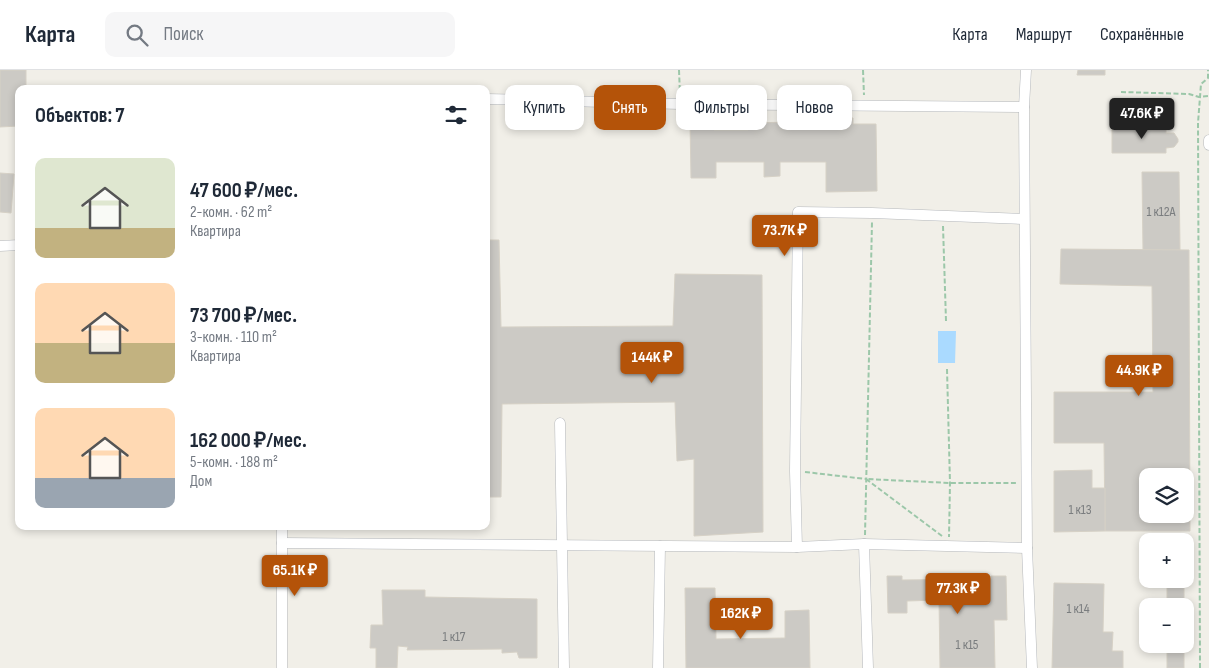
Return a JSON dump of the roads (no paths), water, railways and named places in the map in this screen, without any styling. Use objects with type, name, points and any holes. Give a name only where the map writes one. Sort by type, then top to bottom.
[{"type":"street","points":[[1026,70],[1024,107],[1024,219],[1027,548],[1032,668]]},
{"type":"street","points":[[490,99],[680,104],[1024,107]]},
{"type":"street","points":[[1209,140],[1209,145]]},
{"type":"street","points":[[797,547],[795,471],[798,212],[1024,219]]},
{"type":"street","points":[[0,246],[15,245]]},
{"type":"street","points":[[560,423],[564,668]]},
{"type":"street","points":[[282,530],[282,668]]},
{"type":"street","points":[[282,543],[797,547],[864,544],[1027,548]]},
{"type":"street","points":[[864,544],[868,668]]},
{"type":"street","points":[[658,668],[660,546]]},
{"type":"water","points":[[938,331],[956,331],[955,363],[938,363]]}]
